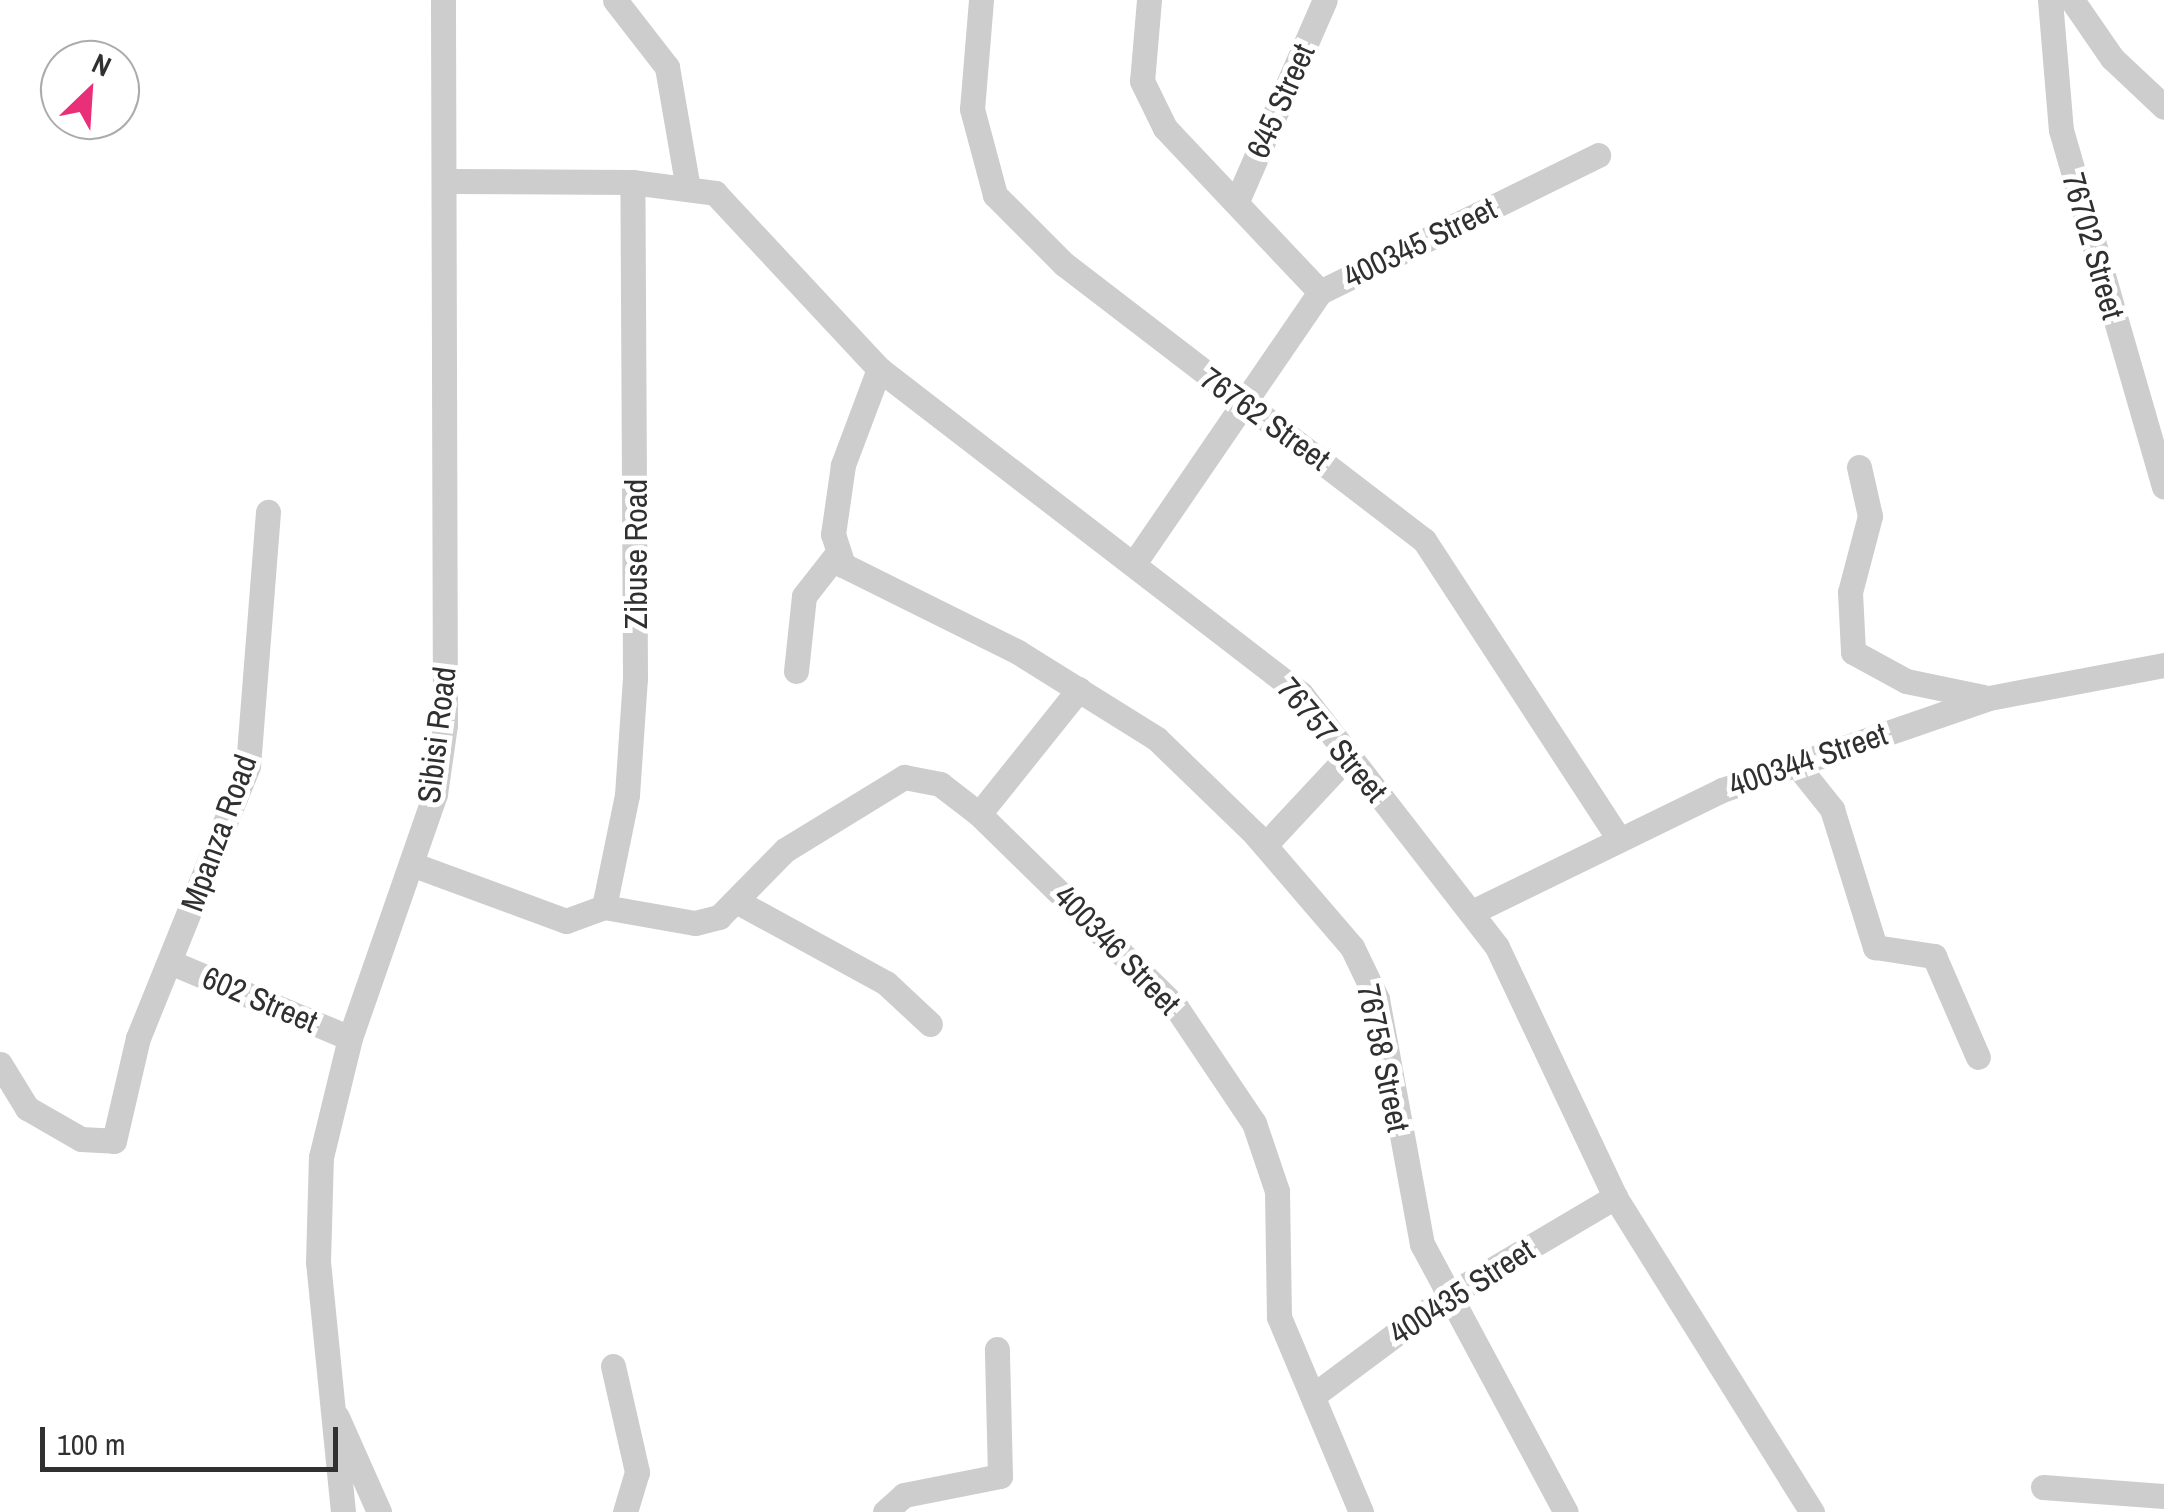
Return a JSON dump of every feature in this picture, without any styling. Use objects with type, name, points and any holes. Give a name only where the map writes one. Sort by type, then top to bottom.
[{"type":"street","name":"Sibisi Road","points":[[343,1512],[318,1214],[350,1038],[414,865],[446,725],[443,0]]},
{"type":"street","points":[[444,181],[688,183],[667,66],[615,0]]},
{"type":"street","name":"76762 Street","points":[[981,0],[972,109],[995,195],[1064,264],[1424,540],[1616,834]]},
{"type":"street","points":[[1149,0],[1142,82],[1151,104],[1194,163],[1237,201],[1320,292]]},
{"type":"street","name":"645 Street","points":[[1237,201],[1325,0]]},
{"type":"street","name":"76702 Street","points":[[2050,0],[2061,130],[2164,486]]},
{"type":"street","points":[[2072,0],[2112,58],[2164,107]]},
{"type":"street","name":"400345 Street","points":[[1135,562],[1320,292],[1598,155]]},
{"type":"street","name":"Zibuse Road","points":[[604,907],[627,796],[636,678],[632,182]]},
{"type":"street","name":"76757 Street","points":[[688,183],[726,204],[879,370],[1135,562],[1302,694],[1472,912],[1528,1002],[1615,1198],[1812,1512]]},
{"type":"street","points":[[796,670],[804,596],[837,554],[843,465],[879,370]]},
{"type":"street","points":[[1859,467],[1870,516],[1850,592],[1853,652],[1906,680],[1989,698]]},
{"type":"street","name":"Mpanza Road","points":[[0,1064],[26,1108],[81,1139],[114,1141],[138,1038],[248,766],[268,512]]},
{"type":"street","name":"76758 Street","points":[[837,554],[869,584],[1079,689],[1157,740],[1265,845],[1366,971],[1422,1244],[1444,1298],[1566,1512]]},
{"type":"street","name":"400344 Street","points":[[1472,912],[1616,834],[1796,764],[1989,698],[2164,665]]},
{"type":"street","points":[[978,814],[1079,689]]},
{"type":"street","points":[[1265,845],[1348,755]]},
{"type":"street","points":[[1796,764],[1832,809],[1874,947],[1926,952],[1943,965],[1978,1058]]},
{"type":"street","name":"400346 Street","points":[[604,907],[695,923],[738,902],[785,850],[882,785],[922,776],[978,814],[1176,1007],[1254,1123],[1277,1191],[1272,1286],[1361,1512]]},
{"type":"street","points":[[414,865],[566,921],[604,907]]},
{"type":"street","points":[[738,902],[886,983],[930,1024]]},
{"type":"street","name":"602 Street","points":[[170,962],[350,1038]]},
{"type":"street","name":"400435 Street","points":[[1314,1395],[1444,1298],[1615,1198]]},
{"type":"street","points":[[886,1512],[904,1495],[1000,1476],[997,1348]]},
{"type":"street","points":[[613,1366],[637,1472],[625,1512]]},
{"type":"street","points":[[333,1410],[380,1512]]},
{"type":"street","points":[[2043,1487],[2164,1496]]}]
